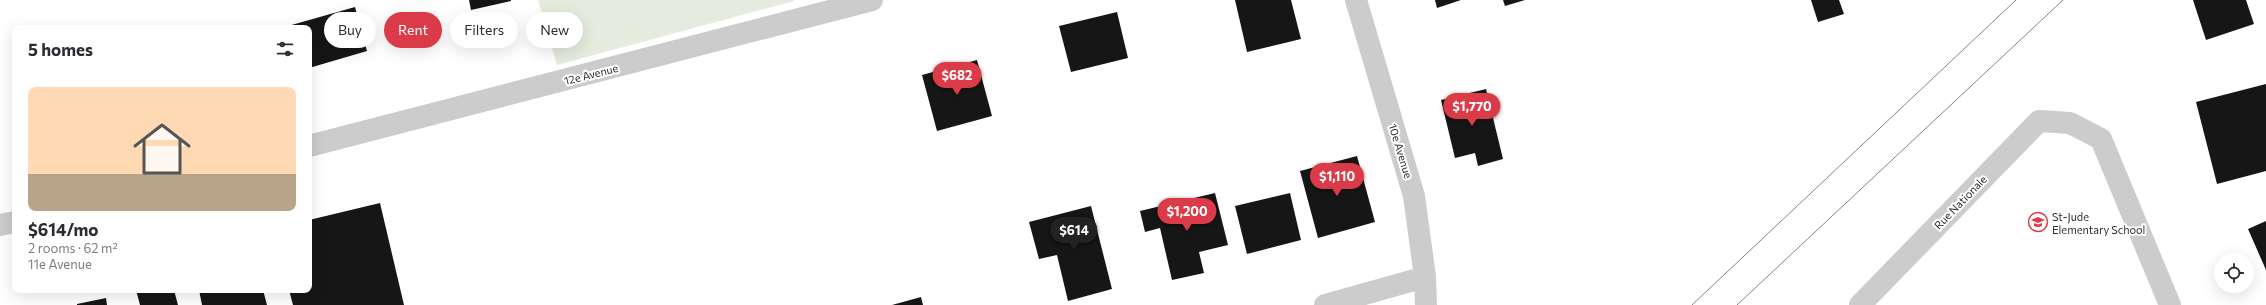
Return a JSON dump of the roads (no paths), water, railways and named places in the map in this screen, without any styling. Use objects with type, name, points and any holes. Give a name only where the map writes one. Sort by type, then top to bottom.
[{"type":"street","name":"12e Avenue","points":[[312,145],[816,7],[872,0]]},
{"type":"street","name":"10e Avenue","points":[[1356,0],[1414,196],[1425,277],[1426,305]]},
{"type":"street","name":"Rue Nationale","points":[[1860,305],[2039,121],[2070,123],[2101,139],[2170,305]]},
{"type":"street","points":[[0,225],[12,223]]},
{"type":"street","points":[[1325,305],[1425,277]]},
{"type":"tram line","points":[[1692,305],[2016,0]]},
{"type":"tram line","points":[[1737,305],[2063,0]]},
{"type":"place","name":"St-Jude Elementary School","points":[[2038,222]]}]
